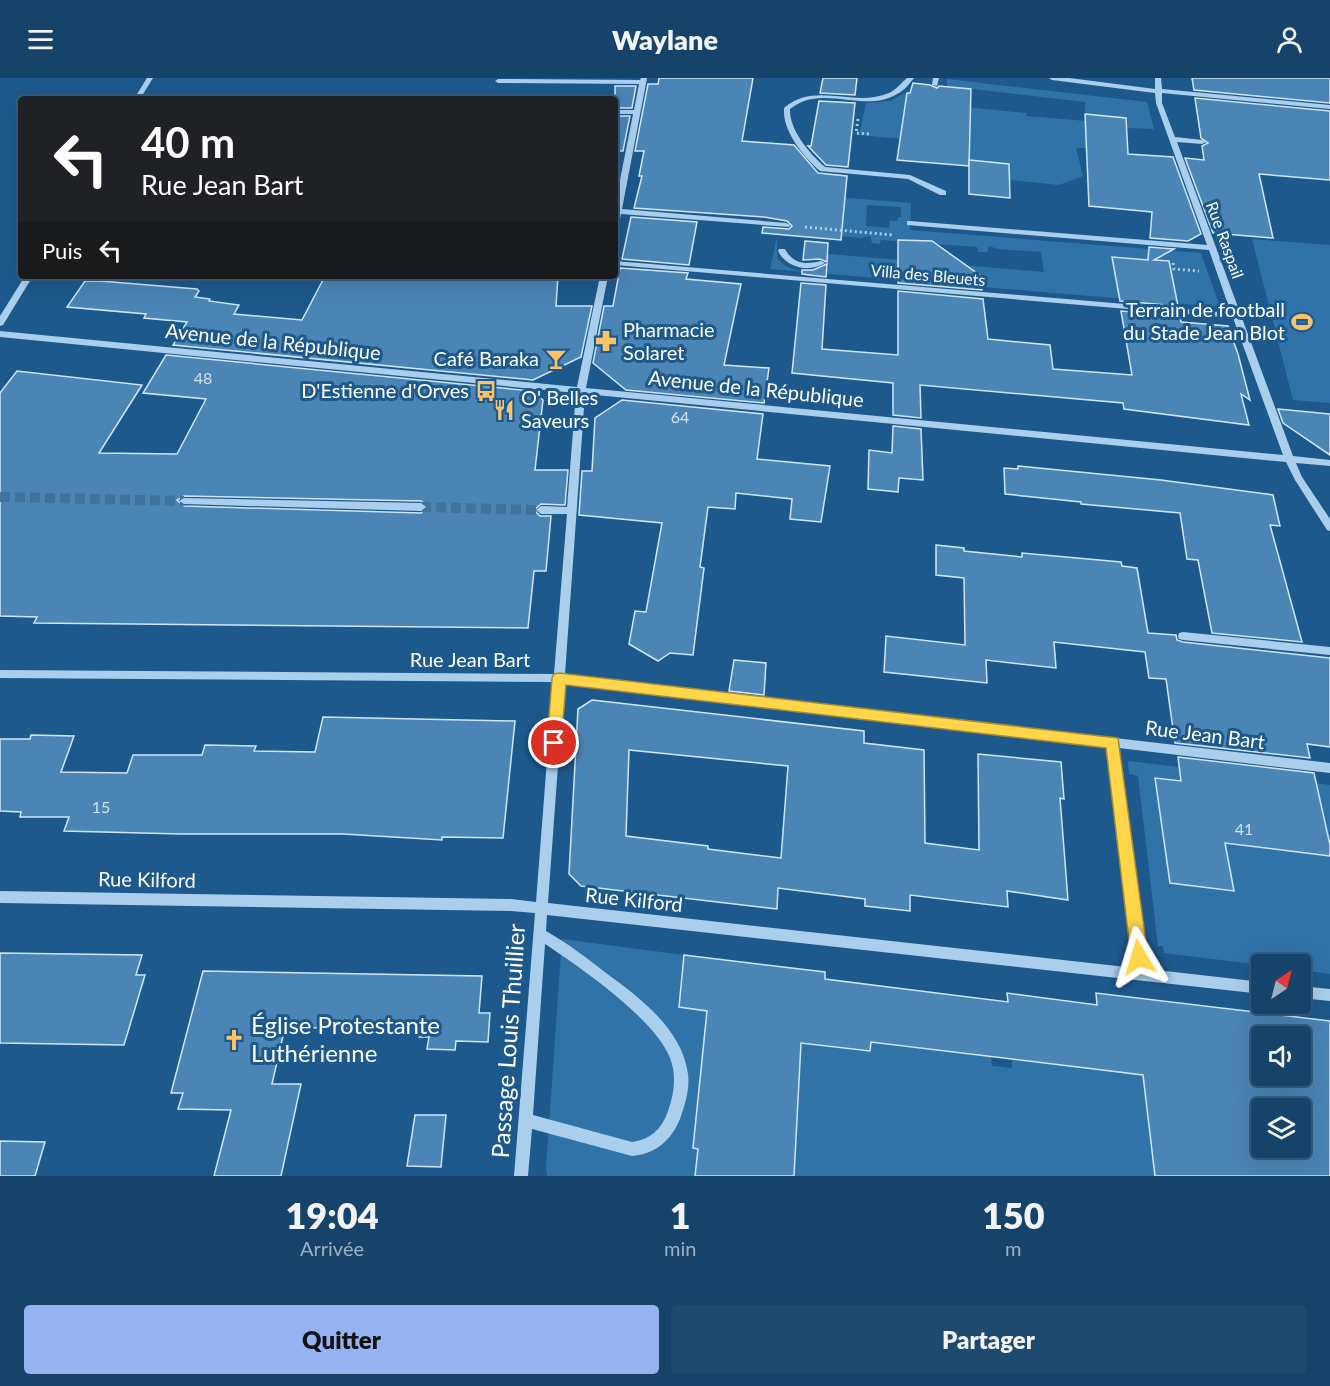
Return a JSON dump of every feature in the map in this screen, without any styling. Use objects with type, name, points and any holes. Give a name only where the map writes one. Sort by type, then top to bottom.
[{"type":"street","points":[[139,96],[150,78]]},
{"type":"street","points":[[910,78],[898,90],[885,96],[805,97],[787,108],[786,118],[812,161],[823,169],[910,177],[943,193]]},
{"type":"street","points":[[1052,78],[1158,91],[1330,107]]},
{"type":"street","name":"Rue Raspail","points":[[1158,78],[1159,103],[1289,459],[1298,478],[1330,527]]},
{"type":"street","points":[[498,81],[644,80],[618,201]]},
{"type":"street","points":[[618,112],[637,112]]},
{"type":"street","points":[[1172,139],[1202,142]]},
{"type":"street","points":[[618,206],[786,225]]},
{"type":"street","points":[[910,223],[1213,248]]},
{"type":"street","points":[[782,251],[785,258],[799,266],[821,263]]},
{"type":"street","name":"Villa des Bleuets","points":[[618,263],[1238,316]]},
{"type":"street","points":[[0,323],[26,279]]},
{"type":"street","name":"Passage Louis Thuillier","points":[[521,1169],[581,391],[603,279]]},
{"type":"street","name":"Avenue de la République","points":[[0,334],[1330,463]]},
{"type":"street","points":[[184,501],[421,507]]},
{"type":"street","points":[[541,510],[572,511]]},
{"type":"street","points":[[1183,636],[1330,651]]},
{"type":"street","name":"Rue Jean Bart","points":[[0,674],[559,678],[1330,768]]},
{"type":"street","points":[[1113,743],[1142,975]]},
{"type":"street","name":"Rue Kilford","points":[[0,897],[511,905],[1251,987]]},
{"type":"street","points":[[525,1120],[632,1149],[647,1149],[660,1138],[671,1122],[680,1090],[676,1056],[661,1028],[627,996],[561,946],[540,934]]},
{"type":"street","points":[[1311,993],[1330,995]]},
{"type":"shaded area","points":[[947,79],[1147,102],[1154,129],[1127,128],[1126,118],[1085,114],[1085,102],[947,86]]},
{"type":"shaded area","points":[[904,93],[910,96],[909,101],[1086,121],[1087,148],[1076,148],[1083,176],[1059,185],[1010,180],[1009,164],[969,160],[969,145],[859,135],[866,103],[891,101]]},
{"type":"shaded area","points":[[823,196],[911,203],[910,230],[1201,253],[1220,307],[770,269],[777,237],[777,258],[788,267],[801,271],[816,271],[829,267],[816,259],[816,253],[1044,272],[1041,252],[998,249],[989,246],[987,252],[978,252],[977,247],[881,240],[880,244],[872,243],[870,236],[861,238],[818,234]],"holes":[[[867,205],[901,207],[901,217],[898,217],[897,221],[890,221],[889,228],[866,226]]]},
{"type":"shaded area","name":"Terrain de football du Stade Jean Blot","points":[[1252,239],[1330,245],[1330,403],[1293,400]]},
{"type":"shaded area","points":[[1128,761],[1330,785],[1330,974],[1311,971],[1311,954],[1251,954],[1251,964],[1164,953],[1163,946],[1158,946],[1138,776],[1129,774]]},
{"type":"shaded area","points":[[562,939],[684,955],[679,1007],[711,1011],[703,1053],[693,1148],[698,1149],[695,1176],[547,1176]]},
{"type":"shaded area","points":[[801,1033],[851,1049],[870,1051],[871,1042],[991,1056],[992,1066],[1012,1068],[1012,1059],[1143,1075],[1155,1176],[794,1176]]},
{"type":"building","points":[[659,78],[753,78],[742,141],[794,145],[818,173],[847,176],[841,240],[762,233],[763,227],[789,229],[792,226],[787,221],[764,217],[634,208],[642,176],[639,176],[644,151],[635,151],[648,84],[658,84]]},
{"type":"building","points":[[823,78],[857,78],[855,95],[820,93]]},
{"type":"building","points":[[1192,78],[1330,78],[1330,103],[1194,90]]},
{"type":"building","points":[[913,83],[937,88],[939,86],[971,89],[969,166],[897,160],[907,93],[910,93]]},
{"type":"building","points":[[615,86],[636,86],[632,108],[618,108],[618,96],[615,96]]},
{"type":"building","points":[[1195,98],[1330,111],[1330,180],[1259,174],[1273,238],[1213,233],[1185,158],[1204,160],[1202,146],[1208,143],[1201,138]]},
{"type":"building","points":[[819,101],[855,103],[848,167],[826,165],[808,146],[811,146]]},
{"type":"building","points":[[1085,114],[1126,118],[1128,154],[1173,157],[1201,234],[1188,241],[1150,238],[1152,212],[1089,206]]},
{"type":"building","points":[[618,116],[630,116],[623,151],[618,151]]},
{"type":"building","points":[[969,160],[1009,164],[1010,198],[969,194]]},
{"type":"building","points":[[631,217],[697,222],[689,265],[622,259]]},
{"type":"building","points":[[898,240],[932,241],[981,276],[982,290],[898,283]]},
{"type":"building","points":[[805,241],[828,243],[827,262],[820,259],[803,260]]},
{"type":"building","points":[[1149,247],[1174,249],[1154,260],[1169,261],[1178,306],[1120,301],[1112,257],[1148,260]]},
{"type":"building","points":[[827,264],[826,277],[802,274],[802,270],[813,270]]},
{"type":"building","points":[[620,268],[688,273],[686,279],[741,284],[724,365],[769,368],[764,403],[626,390],[593,363],[604,306],[613,306]]},
{"type":"building","points":[[323,279],[558,279],[556,306],[592,306],[581,357],[533,380],[173,345],[187,322],[144,318],[146,314],[67,307],[85,281],[100,281],[197,289],[199,291],[195,297],[239,305],[234,314],[302,320]]},
{"type":"building","points":[[801,283],[826,285],[822,349],[898,355],[898,291],[983,299],[988,339],[1050,345],[1053,369],[1132,375],[1121,311],[1180,316],[1181,322],[1228,326],[1250,400],[1241,394],[1249,425],[1124,409],[1123,403],[920,385],[921,418],[893,415],[893,383],[792,373]]},
{"type":"building","points":[[166,355],[532,391],[543,400],[535,470],[568,470],[565,505],[541,504],[534,510],[540,516],[551,516],[546,571],[534,571],[528,628],[34,623],[37,617],[0,616],[0,393],[17,371],[142,385],[99,453],[177,454],[206,399],[143,393]],"holes":[[[184,496],[421,501],[428,507],[421,513],[184,506],[177,500]]]},
{"type":"building","points":[[622,400],[763,414],[757,459],[830,466],[821,522],[790,519],[792,499],[736,493],[735,509],[708,507],[700,567],[704,568],[693,655],[670,653],[658,661],[629,644],[635,611],[646,612],[662,523],[579,515],[582,471],[592,471],[595,418]]},
{"type":"building","points":[[1278,409],[1330,414],[1330,455],[1283,423]]},
{"type":"building","points":[[893,426],[921,429],[923,480],[899,478],[898,492],[868,489],[869,450],[892,453]]},
{"type":"building","points":[[1018,466],[1161,480],[1273,495],[1280,526],[1270,525],[1302,642],[1212,633],[1198,560],[1187,559],[1180,513],[1005,494],[1004,468],[1018,469]]},
{"type":"building","points":[[936,545],[964,548],[964,551],[1022,557],[1022,553],[1121,562],[1122,566],[1137,568],[1148,633],[1176,635],[1177,640],[1183,642],[1330,658],[1330,747],[1307,744],[1310,758],[1175,743],[1166,679],[1149,678],[1145,652],[1054,642],[1056,668],[986,660],[987,683],[884,672],[886,636],[965,645],[964,578],[936,575]]},
{"type":"building","points":[[734,660],[766,663],[764,695],[729,691]]},
{"type":"building","points":[[592,700],[864,731],[864,743],[924,750],[925,843],[979,850],[978,754],[1061,762],[1064,799],[1060,798],[1068,900],[1007,891],[1008,907],[910,895],[910,911],[865,906],[865,899],[778,888],[777,909],[581,886],[569,874],[578,709]],"holes":[[[629,750],[788,766],[781,858],[626,836]]]},
{"type":"building","points":[[323,717],[515,721],[503,838],[442,837],[442,840],[343,834],[64,831],[69,817],[20,817],[21,812],[0,811],[0,739],[30,739],[31,735],[74,736],[61,772],[127,773],[133,755],[202,755],[205,745],[256,746],[254,751],[315,752]]},
{"type":"building","points":[[1178,757],[1314,773],[1330,845],[1330,856],[1225,843],[1234,891],[1170,883],[1155,778],[1181,781]]},
{"type":"building","points":[[0,953],[142,955],[136,975],[145,975],[124,1045],[0,1043]]},
{"type":"building","points":[[684,955],[825,972],[825,979],[1008,1002],[1007,993],[1097,1005],[1096,993],[1251,1012],[1251,1014],[1272,1014],[1330,1021],[1330,1176],[1155,1176],[1143,1075],[871,1042],[870,1051],[801,1043],[794,1176],[695,1176],[698,1149],[693,1148],[707,1011],[679,1007]]},
{"type":"building","points":[[203,971],[482,976],[479,1013],[490,1013],[488,1042],[456,1041],[455,1050],[427,1049],[429,1037],[419,1037],[421,1027],[357,1025],[356,1029],[285,1027],[272,1084],[301,1084],[281,1176],[214,1176],[231,1110],[178,1109],[183,1093],[171,1093]]},
{"type":"building","points":[[415,1115],[446,1115],[441,1167],[407,1166]]},
{"type":"building","points":[[0,1141],[45,1142],[35,1176],[0,1176]]},
{"type":"tunnel","points":[[0,497],[184,501]]},
{"type":"tunnel","points":[[421,507],[541,510]]},
{"type":"place","name":"Terrain de football du Stade Jean Blot","points":[[1302,322]]},
{"type":"place","name":"Pharmacie Solaret","points":[[606,341]]},
{"type":"place","name":"Café Baraka","points":[[556,359]]},
{"type":"place","name":"D'Estienne d'Orves","points":[[486,391]]},
{"type":"place","name":"O' Belles Saveurs","points":[[504,410]]},
{"type":"place","name":"Église Protestante Luthérienne","points":[[234,1040]]},
{"type":"route","points":[[554,743],[559,678],[1113,743],[1139,957]]}]
